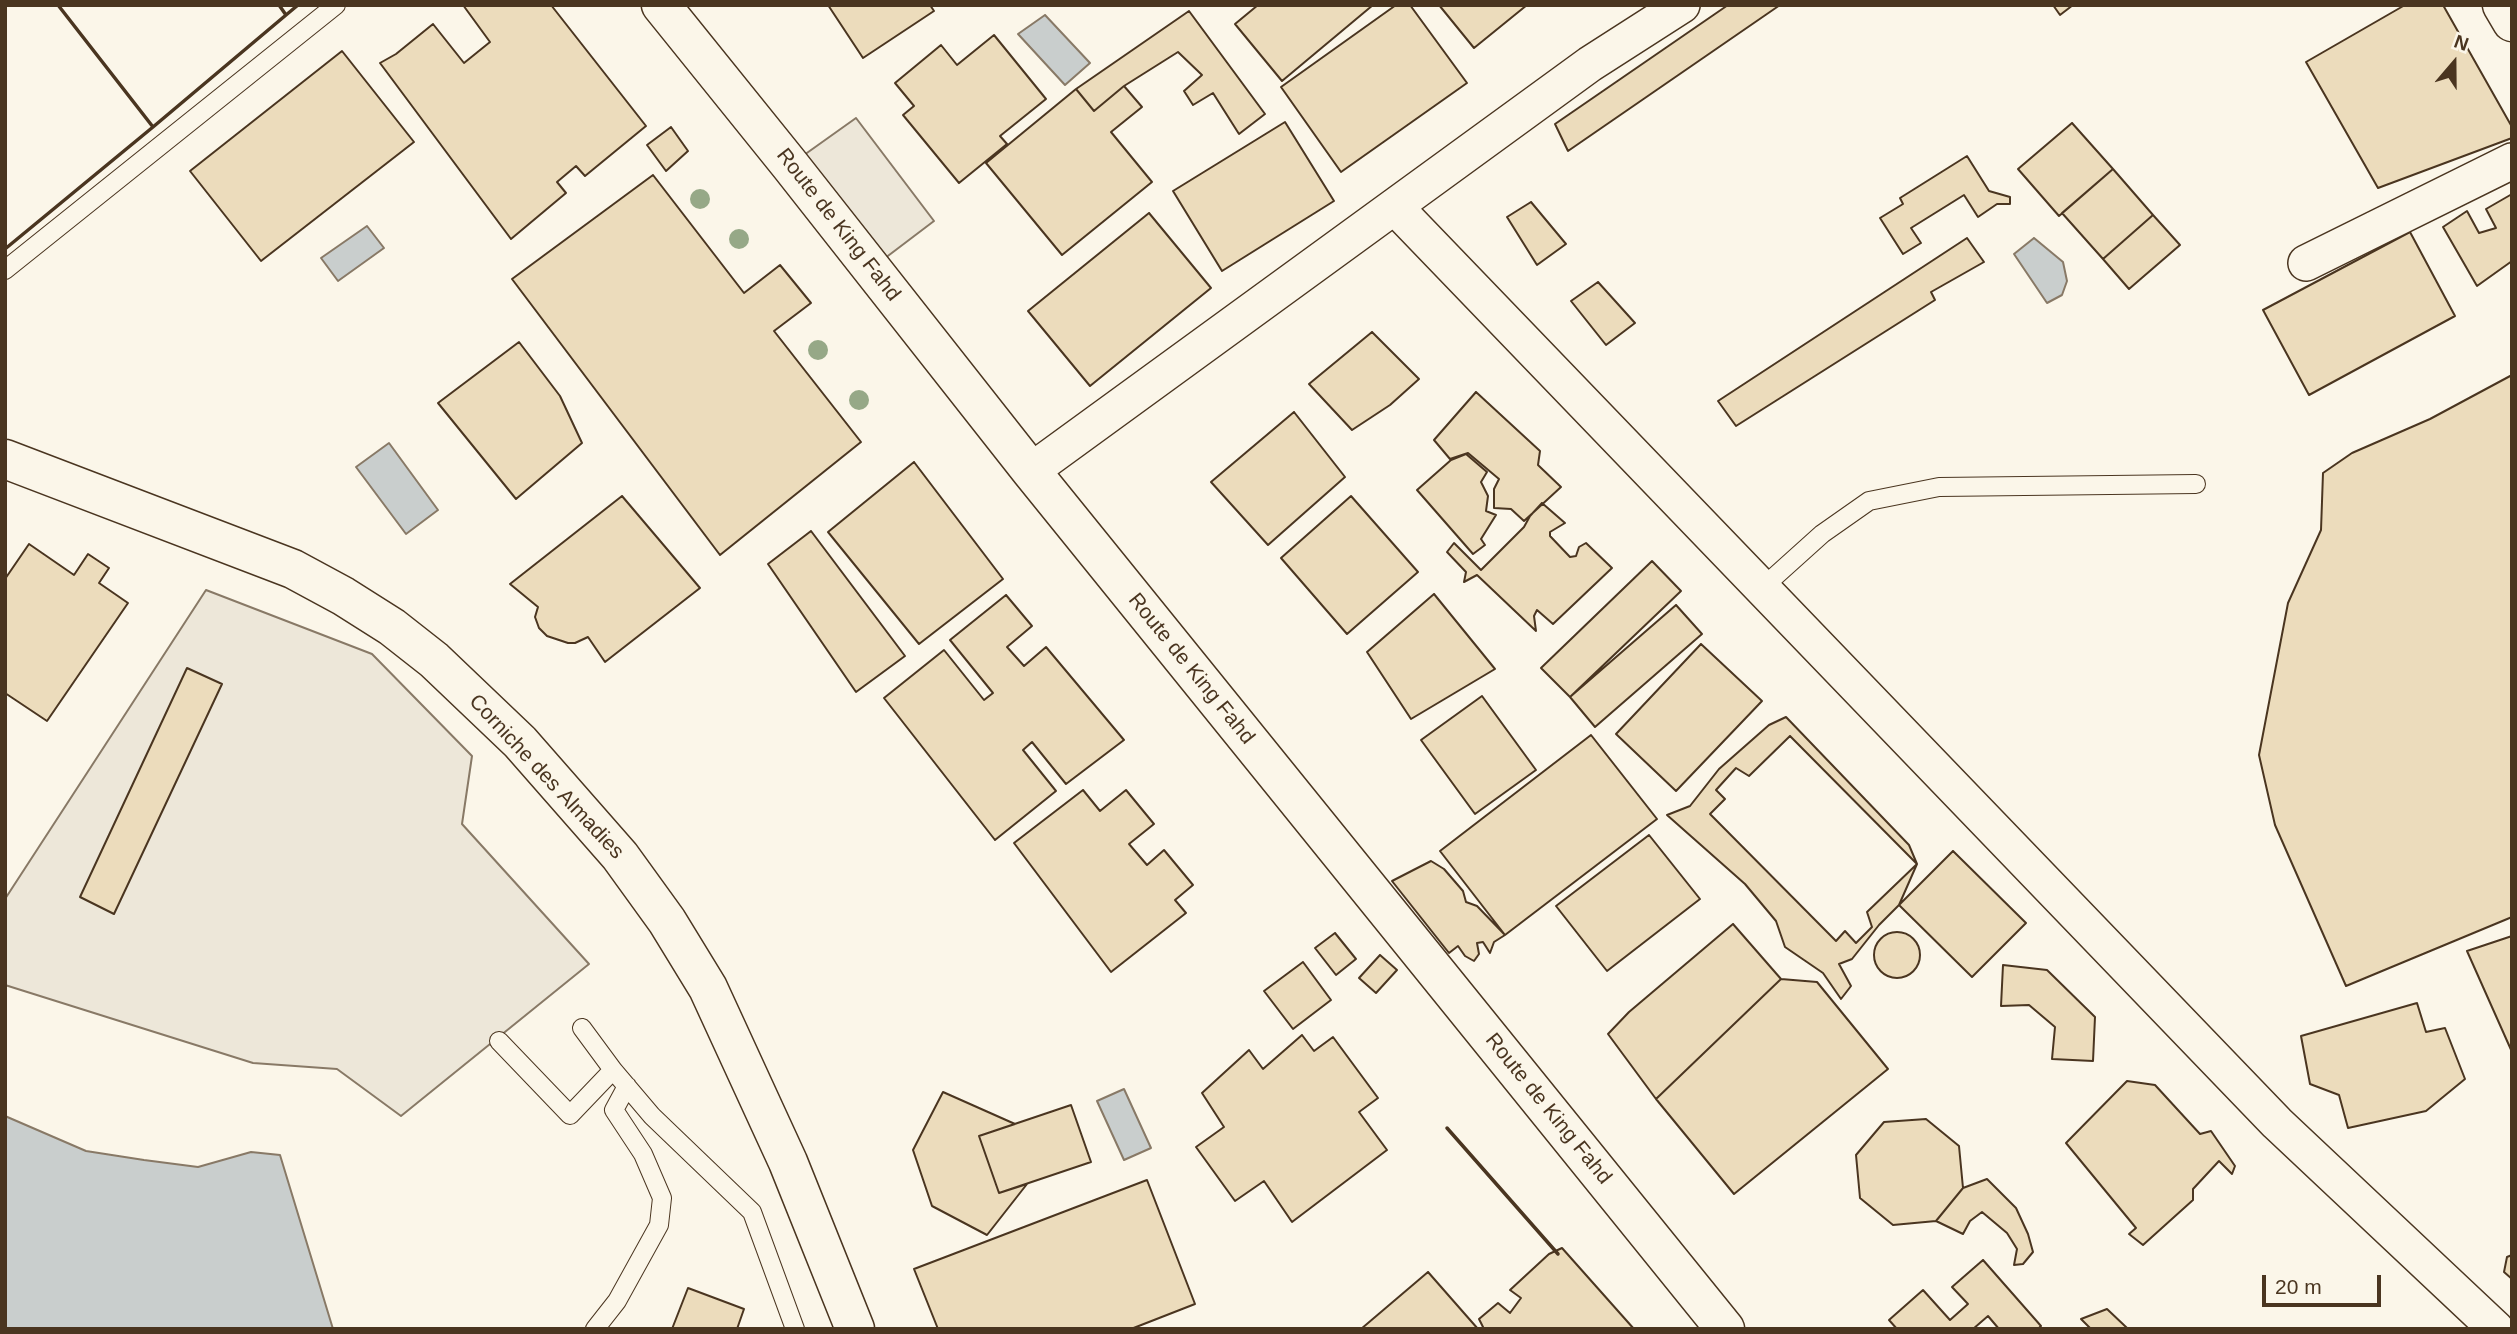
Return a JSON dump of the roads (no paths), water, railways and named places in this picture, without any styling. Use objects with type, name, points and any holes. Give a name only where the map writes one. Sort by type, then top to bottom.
[{"type":"street","name":"Route de King Fahd","points":[[661,5],[1031,471],[1726,1329]]},
{"type":"street","points":[[1031,471],[1590,64],[1682,5]]},
{"type":"street","points":[[2502,5],[2512,22]]},
{"type":"street","points":[[2306,262],[2512,161]]},
{"type":"street","points":[[1395,207],[2277,1123],[2496,1329]]},
{"type":"street","name":"Corniche des Almadies","points":[[5,459],[293,569],[343,596],[392,626],[434,660],[520,742],[620,856],[667,921],[708,988],[788,1162],[855,1329]]},
{"type":"lane","points":[[5,270],[336,5]]},
{"type":"lane","points":[[1762,588],[1822,534],[1869,501],[1939,487],[2196,484]]},
{"type":"lane","points":[[582,1028],[652,1116],[752,1212],[795,1329]]},
{"type":"lane","points":[[499,1041],[570,1115],[613,1070]]},
{"type":"lane","points":[[595,1329],[617,1301],[659,1225],[662,1198],[643,1154],[614,1110],[627,1086]]}]
